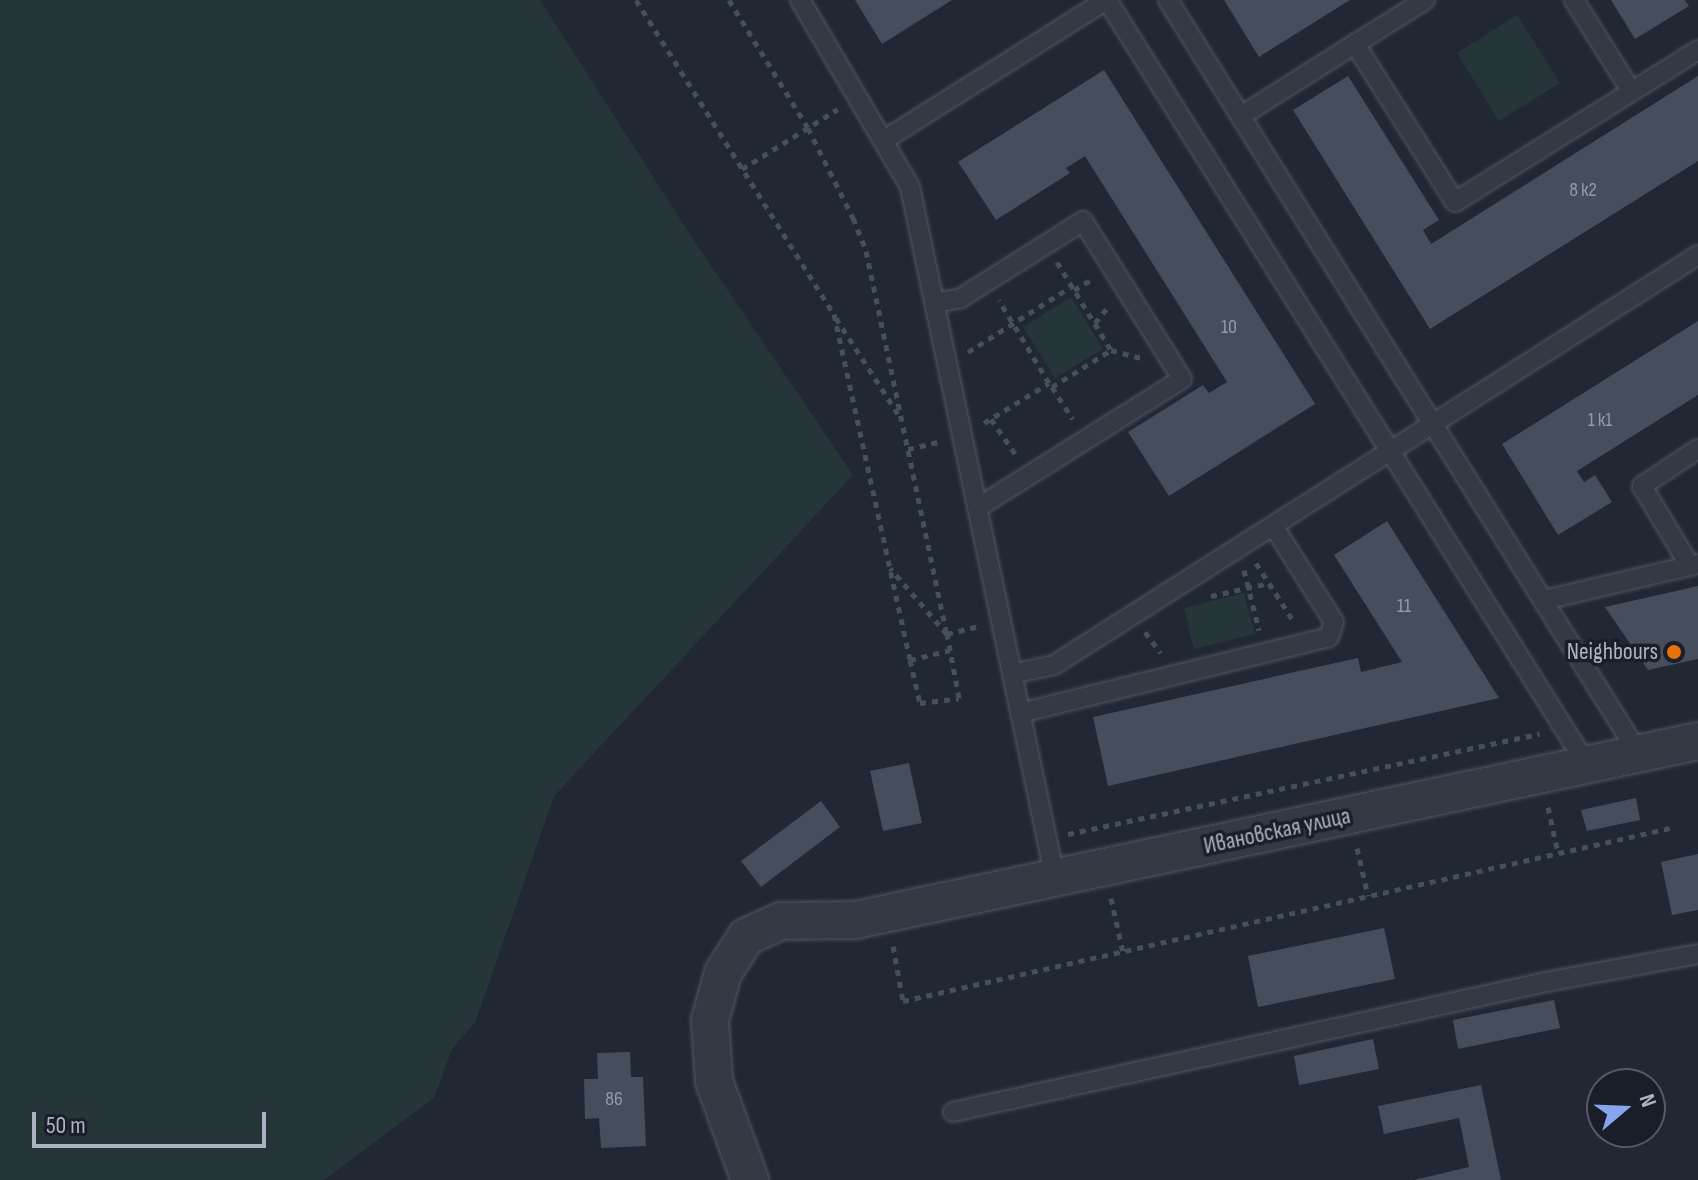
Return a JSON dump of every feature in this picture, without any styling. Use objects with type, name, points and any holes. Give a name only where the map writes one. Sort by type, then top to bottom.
[{"type":"street","name":"Ивановская улица","points":[[750,1180],[714,1081],[710,1020],[723,973],[746,937],[781,921],[871,917],[1698,741]]},
{"type":"lane","points":[[800,0],[910,187],[1055,878]]},
{"type":"lane","points":[[884,140],[1107,0],[1587,765]]},
{"type":"lane","points":[[1168,0],[1639,754]]},
{"type":"lane","points":[[1241,116],[1425,0]]},
{"type":"lane","points":[[1574,0],[1631,91]]},
{"type":"lane","points":[[1355,44],[1455,202],[1698,50]]},
{"type":"lane","points":[[934,303],[961,298],[1083,221],[1182,379],[977,508]]},
{"type":"lane","points":[[1012,674],[1054,665],[1698,255]]},
{"type":"lane","points":[[1544,600],[1694,565],[1642,486],[1698,449]]},
{"type":"lane","points":[[1020,713],[1329,637],[1334,622],[1274,527]]},
{"type":"lane","points":[[953,1112],[1546,982],[1698,954]]},
{"type":"path","points":[[636,0],[902,421]]},
{"type":"path","points":[[729,0],[808,128],[866,251],[959,698],[920,703],[834,314]]},
{"type":"path","points":[[742,169],[859,96]]},
{"type":"path","points":[[1046,244],[1111,350],[1155,362],[1168,356]]},
{"type":"path","points":[[988,280],[1086,439]]},
{"type":"path","points":[[963,355],[1072,286]]},
{"type":"path","points":[[975,412],[978,427],[1111,350]]},
{"type":"path","points":[[991,419],[1029,475]]},
{"type":"path","points":[[908,449],[963,436]]},
{"type":"path","points":[[1239,548],[1269,583],[1308,643]]},
{"type":"path","points":[[1239,548],[1265,653]]},
{"type":"path","points":[[890,568],[947,634]]},
{"type":"path","points":[[1173,590],[1182,602],[1269,583]]},
{"type":"path","points":[[1132,616],[1166,658],[1172,676]]},
{"type":"path","points":[[947,634],[1001,620]]},
{"type":"path","points":[[910,660],[950,650]]},
{"type":"path","points":[[1047,838],[1564,729]]},
{"type":"path","points":[[1541,775],[1558,853]]},
{"type":"path","points":[[1349,815],[1368,896]]},
{"type":"path","points":[[871,917],[903,1001],[1670,828]]},
{"type":"path","points":[[1103,868],[1123,952]]},
{"type":"shaded area","points":[[0,0],[540,0],[691,236],[853,475],[554,796],[475,1023],[452,1049],[434,1098],[324,1180],[0,1180]]},
{"type":"shaded area","points":[[1517,15],[1560,83],[1499,121],[1457,53]]},
{"type":"shaded area","points":[[1071,297],[1103,349],[1055,378],[1023,327]]},
{"type":"shaded area","points":[[1244,593],[1255,634],[1194,649],[1184,608]]},
{"type":"building","points":[[855,0],[952,0],[882,44]]},
{"type":"building","points":[[1224,0],[1350,0],[1259,57]]},
{"type":"building","points":[[1611,0],[1685,0],[1689,6],[1635,39]]},
{"type":"building","points":[[1104,70],[1315,404],[1169,496],[1128,432],[1203,385],[1209,393],[1227,382],[1085,156],[1066,168],[1070,173],[996,220],[958,162]]},
{"type":"building","points":[[1348,76],[1439,220],[1423,230],[1431,244],[1698,76],[1698,161],[1430,329],[1293,110]]},
{"type":"building","points":[[1698,321],[1698,395],[1577,471],[1584,482],[1595,475],[1612,502],[1558,535],[1502,444]]},
{"type":"building","points":[[1387,521],[1499,698],[1108,786],[1093,717],[1358,658],[1361,672],[1402,662],[1334,555]]},
{"type":"building","points":[[1698,586],[1698,659],[1648,670],[1605,607]]},
{"type":"building","points":[[909,763],[922,823],[883,831],[870,771]]},
{"type":"building","points":[[1636,798],[1640,820],[1587,831],[1581,810]]},
{"type":"building","points":[[821,801],[840,827],[761,887],[741,861]]},
{"type":"building","points":[[1698,854],[1698,910],[1672,915],[1661,862]]},
{"type":"building","points":[[1384,928],[1395,979],[1258,1007],[1248,956]]},
{"type":"building","points":[[1554,1000],[1560,1028],[1458,1049],[1453,1020]]},
{"type":"building","points":[[1373,1039],[1379,1069],[1299,1085],[1294,1056]]},
{"type":"building","points":[[630,1052],[631,1077],[643,1077],[646,1146],[601,1148],[599,1118],[585,1119],[584,1079],[598,1079],[597,1053]]},
{"type":"building","points":[[1481,1085],[1501,1180],[1414,1180],[1469,1167],[1459,1118],[1384,1134],[1378,1106]]},
{"type":"place","name":"Neighbours","points":[[1674,652]]}]
